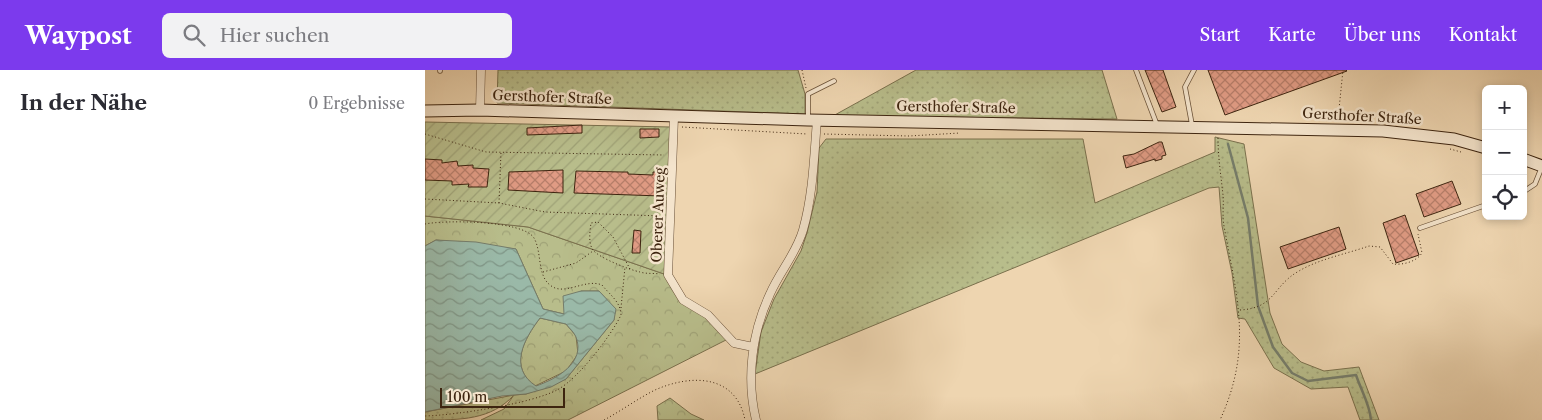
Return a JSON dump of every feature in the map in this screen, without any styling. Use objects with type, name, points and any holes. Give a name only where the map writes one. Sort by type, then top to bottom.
[{"type":"main road","name":"Gersthofer Straße","points":[[425,111],[480,110],[674,117],[1338,129],[1421,134],[1454,139],[1482,147]]},
{"type":"main road","points":[[1527,160],[1542,166]]},
{"type":"street","points":[[480,110],[481,70]]},
{"type":"street","name":"Oberer Auweg","points":[[674,117],[668,275],[683,300],[708,315],[734,343],[753,347]]},
{"type":"street","points":[[756,420],[751,371],[753,347],[770,292],[796,249],[803,230],[811,191],[812,120]]},
{"type":"lane","points":[[1136,70],[1157,125]]},
{"type":"lane","points":[[1193,126],[1185,87],[1194,70]]},
{"type":"lane","points":[[812,120],[808,94],[834,81]]},
{"type":"lane","points":[[1527,189],[1535,184],[1542,166]]},
{"type":"lane","points":[[1420,228],[1482,206]]},
{"type":"path","points":[[802,70],[808,94]]},
{"type":"path","points":[[1338,129],[1343,70]]},
{"type":"path","points":[[1218,126],[1224,225],[1240,310],[1240,338],[1237,364],[1228,405],[1220,420]]},
{"type":"path","points":[[425,134],[486,152],[673,155]]},
{"type":"path","points":[[499,203],[501,152]]},
{"type":"path","points":[[425,199],[499,203],[545,212],[671,216]]},
{"type":"path","points":[[425,224],[438,221],[498,225],[527,233],[533,237],[544,279],[551,286],[559,290],[584,284],[602,284],[621,308]]},
{"type":"path","points":[[593,251],[589,234],[591,223],[594,221],[604,227],[613,237],[630,269]]},
{"type":"path","points":[[1240,310],[1262,306],[1291,275],[1302,269],[1369,246],[1380,247],[1393,264],[1400,265],[1418,258],[1422,252],[1418,232],[1420,228]]},
{"type":"path","points":[[593,251],[642,273],[668,275]]},
{"type":"path","points":[[542,272],[576,263],[593,251]]},
{"type":"path","points":[[425,416],[519,401],[557,390],[589,362],[617,323],[621,308],[626,272],[625,266]]},
{"type":"path","points":[[604,420],[657,390],[693,381],[712,382],[734,392],[739,400],[745,420]]},
{"type":"green space","points":[[498,70],[798,70],[805,94],[805,114],[497,103]]},
{"type":"green space","points":[[916,70],[1102,70],[1117,119],[833,116]]},
{"type":"green space","points":[[425,122],[671,127],[667,275],[528,227],[425,216]]},
{"type":"green space","points":[[1215,137],[1244,144],[1270,313],[1282,344],[1301,362],[1324,371],[1359,367],[1379,420],[1360,420],[1348,387],[1311,389],[1274,368],[1245,319],[1238,318],[1232,273],[1222,226],[1219,187],[1209,188],[755,374],[761,332],[774,299],[801,251],[807,233],[817,192],[819,148],[826,139],[1083,139],[1095,203],[1215,152]]},
{"type":"green space","points":[[425,216],[528,227],[667,275],[668,281],[717,328],[726,340],[568,420],[481,420],[504,409],[514,395],[526,394],[566,379],[614,320],[615,309],[599,291],[581,291],[564,314],[543,309],[516,249],[436,240],[425,246]]},
{"type":"green space","points":[[540,318],[566,324],[576,336],[578,354],[566,371],[535,386],[522,370],[520,362],[524,344]]},
{"type":"green space","points":[[514,395],[505,403],[485,414],[463,419],[425,420],[425,412]]},
{"type":"green space","points":[[670,398],[691,414],[704,420],[658,420],[657,406]]},
{"type":"water","points":[[436,240],[476,242],[516,249],[543,309],[564,314],[563,296],[581,291],[599,291],[616,309],[614,320],[566,379],[551,387],[526,394],[502,396],[425,412],[425,246]],"holes":[[[540,318],[566,324],[576,337],[577,355],[567,369],[552,379],[536,386],[527,379],[523,371],[521,353],[524,344]]]},
{"type":"building","points":[[1145,70],[1163,70],[1176,107],[1162,112]]},
{"type":"building","points":[[1208,70],[1346,70],[1347,71],[1225,115]]},
{"type":"building","points":[[582,125],[582,133],[527,135],[527,128]]},
{"type":"building","points":[[640,129],[659,129],[659,137],[640,138]]},
{"type":"building","points":[[1162,142],[1166,155],[1162,156],[1162,159],[1155,161],[1155,159],[1126,168],[1123,156],[1134,154]]},
{"type":"building","points":[[425,159],[442,160],[442,163],[457,161],[458,166],[473,165],[473,168],[489,169],[487,187],[468,187],[469,184],[452,185],[452,181],[425,180]]},
{"type":"building","points":[[563,170],[563,193],[508,190],[509,172]]},
{"type":"building","points":[[576,171],[628,172],[628,174],[653,175],[653,172],[661,172],[661,196],[574,193]]},
{"type":"building","points":[[1452,181],[1461,204],[1424,217],[1416,194]]},
{"type":"building","points":[[1405,215],[1419,255],[1396,263],[1383,223]]},
{"type":"building","points":[[1339,227],[1346,249],[1288,269],[1280,247]]},
{"type":"building","points":[[634,230],[641,231],[640,253],[632,253]]},
{"type":"waterway","points":[[1228,144],[1248,218],[1258,306],[1273,347],[1292,373],[1308,381],[1356,375],[1367,403],[1371,420]]}]
